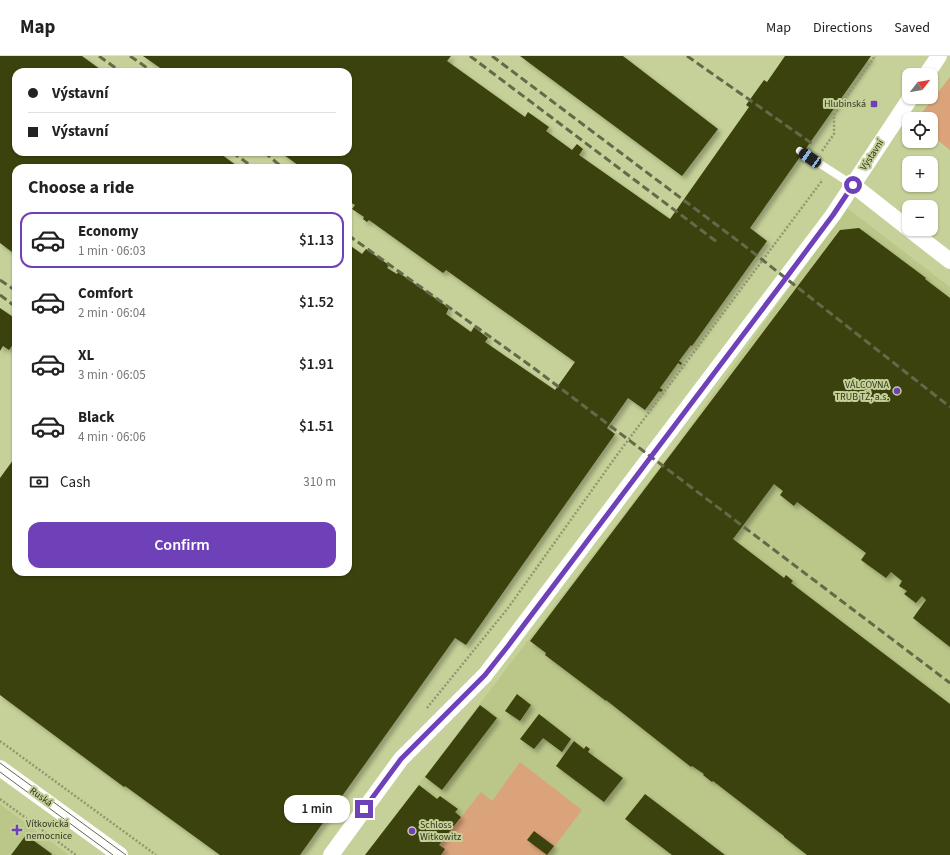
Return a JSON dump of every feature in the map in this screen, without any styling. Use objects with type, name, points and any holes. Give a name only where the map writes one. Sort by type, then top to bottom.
[{"type":"street","points":[[931,68],[939,56]]},
{"type":"street","name":"Výstavní","points":[[331,855],[401,759],[485,675],[508,646],[833,215],[906,104]]},
{"type":"street","points":[[853,185],[902,224]]},
{"type":"street","points":[[918,236],[950,261]]},
{"type":"street","name":"Ruská","points":[[0,768],[120,855]]},
{"type":"lane","points":[[800,151],[853,185]]},
{"type":"path","points":[[422,713],[508,608],[617,455],[821,182],[820,153],[834,134],[834,115],[876,56]]},
{"type":"path","points":[[0,741],[156,855]]},
{"type":"path","points":[[0,799],[76,855]]},
{"type":"shaded area","points":[[950,77],[950,150],[938,141],[938,112],[922,112],[929,104],[938,104],[938,92]]},
{"type":"shaded area","points":[[847,208],[950,287],[950,855],[365,855],[680,440]]},
{"type":"shaded area","points":[[520,762],[582,810],[548,855],[441,855],[445,849],[439,845],[481,792],[492,801]]},
{"type":"shaded area","name":"Vítkovická nemocnice","points":[[0,804],[69,855],[0,855]]},
{"type":"building","points":[[0,56],[82,56],[98,68],[12,68],[12,156],[224,156],[234,164],[12,164],[12,252],[0,243]]},
{"type":"building","points":[[143,56],[451,56],[447,61],[525,117],[528,112],[549,127],[546,131],[572,150],[577,144],[583,149],[579,155],[670,219],[749,107],[746,105],[764,80],[767,82],[785,56],[871,56],[750,228],[767,241],[692,346],[691,345],[679,361],[682,363],[681,365],[678,363],[660,388],[663,390],[661,392],[659,391],[645,410],[628,398],[607,428],[615,434],[466,645],[455,638],[300,855],[220,855],[125,786],[124,787],[0,695],[0,478],[12,462],[12,576],[352,576],[352,247],[362,254],[366,249],[389,265],[387,268],[397,274],[398,272],[449,308],[446,314],[471,332],[474,327],[488,338],[485,342],[555,390],[575,362],[446,270],[443,273],[369,220],[367,222],[363,219],[364,217],[352,209],[355,205],[352,203],[352,164],[296,164],[286,156],[352,156],[352,68],[160,68]]},
{"type":"building","points":[[520,56],[623,56],[718,129],[682,176]]},
{"type":"building","points":[[859,228],[926,278],[925,279],[950,298],[950,647],[913,618],[926,600],[922,596],[916,603],[904,594],[907,591],[899,586],[902,581],[891,572],[886,578],[861,560],[866,553],[797,502],[794,506],[780,495],[783,491],[774,484],[733,539],[784,578],[786,575],[793,581],[791,583],[950,704],[950,855],[807,855],[713,781],[712,782],[703,775],[704,774],[692,766],[691,767],[606,700],[545,655],[546,653],[530,641],[840,230]]},
{"type":"building","points":[[0,308],[12,316],[12,346],[9,350],[3,346],[0,351]]},
{"type":"building","points":[[517,694],[531,705],[520,721],[505,711]]},
{"type":"building","points":[[480,705],[497,718],[442,790],[425,777]]},
{"type":"building","points":[[539,714],[571,739],[562,752],[543,738],[534,749],[520,739]]},
{"type":"building","points":[[574,741],[584,749],[586,746],[590,749],[588,752],[623,778],[604,802],[556,766]]},
{"type":"building","points":[[419,785],[437,799],[440,796],[458,809],[455,812],[461,817],[439,845],[445,849],[441,855],[365,855]]},
{"type":"building","points":[[645,794],[725,855],[672,855],[625,819]]},
{"type":"building","points":[[534,831],[554,846],[547,855],[527,840]]},
{"type":"building","points":[[26,835],[52,854],[11,855]]},
{"type":"tram line","points":[[0,763],[126,855]]},
{"type":"tram line","points":[[0,772],[113,855]]},
{"type":"railway","points":[[99,56],[116,68]]},
{"type":"railway","points":[[130,56],[147,68]]},
{"type":"railway","points":[[470,56],[717,242]]},
{"type":"railway","points":[[492,56],[746,247],[950,407]]},
{"type":"railway","points":[[687,56],[814,145]]},
{"type":"railway","points":[[238,156],[248,164]]},
{"type":"railway","points":[[269,156],[278,164]]},
{"type":"railway","points":[[352,238],[535,369],[950,683]]},
{"type":"railway","points":[[0,280],[12,288]]},
{"type":"railway","points":[[0,295],[12,304]]},
{"type":"place","name":"Hlubinská","points":[[874,104]]},
{"type":"place","name":"VÁLCOVNA TRUB TŽ, a.s.","points":[[897,391]]},
{"type":"place","name":"Vítkovická nemocnice","points":[[17,830]]},
{"type":"place","name":"Schloss Witkowitz","points":[[412,831]]},
{"type":"route","points":[[364,809],[401,759],[485,675],[508,646],[650,456],[786,278],[833,215],[853,185]]}]
